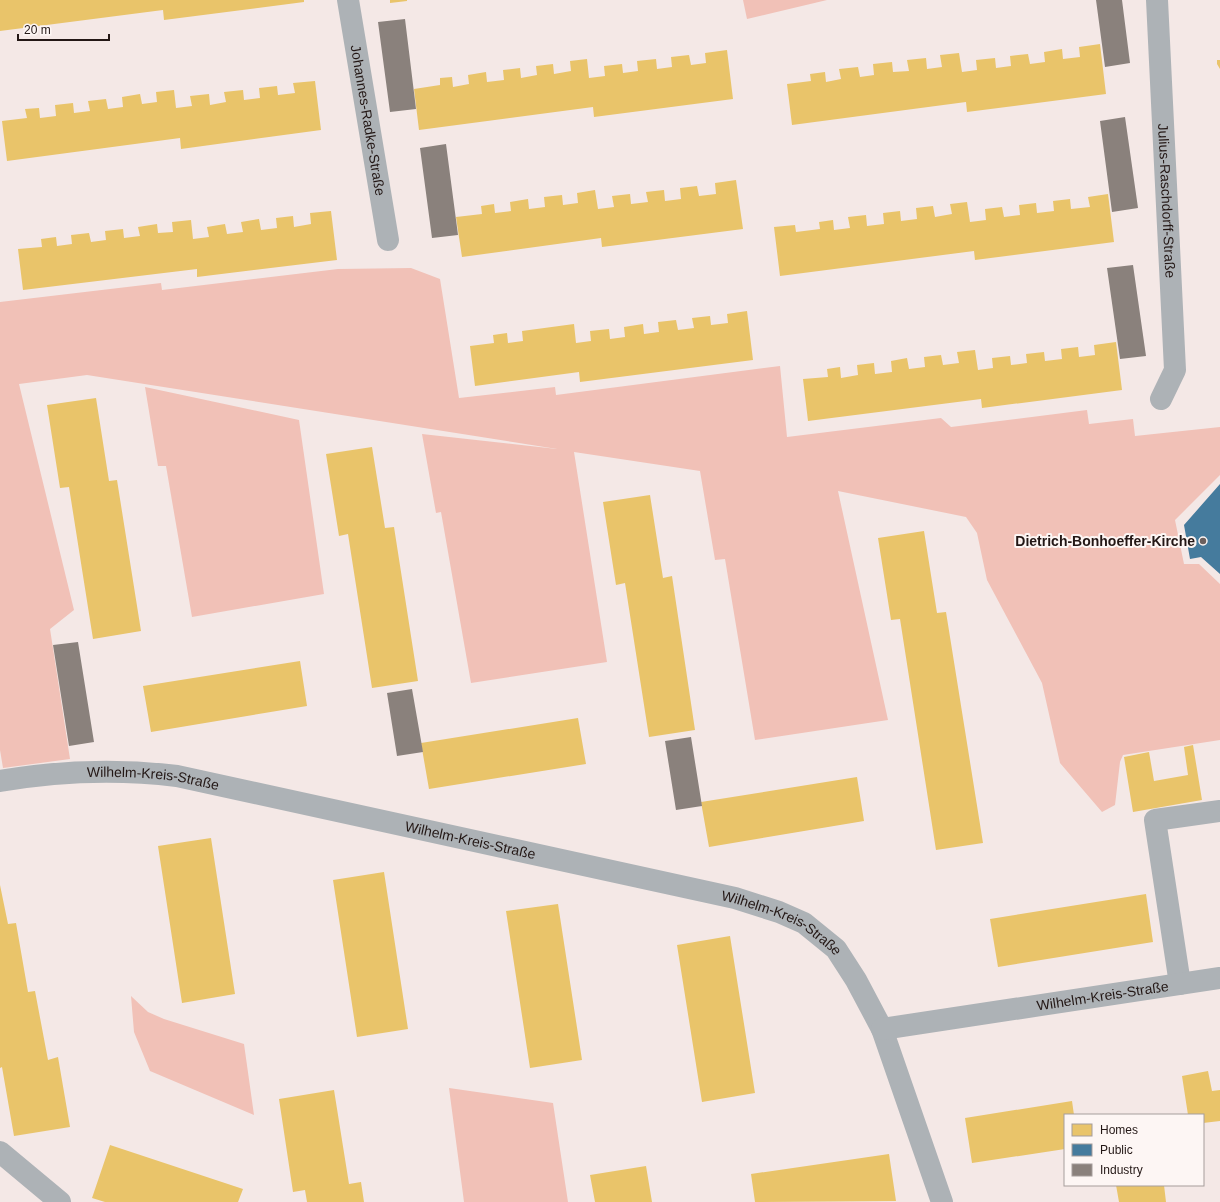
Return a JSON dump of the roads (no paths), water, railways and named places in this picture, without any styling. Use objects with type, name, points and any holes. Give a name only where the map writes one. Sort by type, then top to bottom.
[{"type":"street","name":"Johannes-Radke-Straße","points":[[348,0],[388,240]]},
{"type":"street","name":"Julius-Raschdorff-Straße","points":[[1156,0],[1175,370],[1161,399]]},
{"type":"street","name":"Wilhelm-Kreis-Straße","points":[[0,781],[25,777],[117,771],[177,776],[735,898],[779,912],[804,924],[836,949],[856,980],[882,1029],[942,1202]]},
{"type":"street","name":"Wilhelm-Kreis-Straße","points":[[1180,984],[1155,820],[1220,811]]},
{"type":"street","name":"Wilhelm-Kreis-Straße","points":[[882,1029],[1220,978]]},
{"type":"street","points":[[0,1152],[60,1202]]},
{"type":"place","name":"Dietrich-Bonhoeffer-Kirche","points":[[1203,541]]}]
